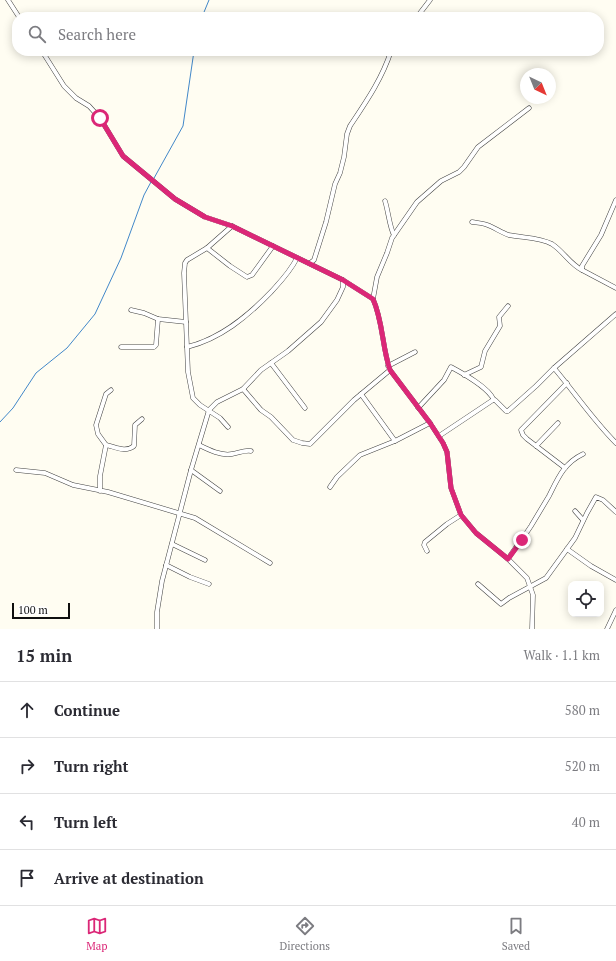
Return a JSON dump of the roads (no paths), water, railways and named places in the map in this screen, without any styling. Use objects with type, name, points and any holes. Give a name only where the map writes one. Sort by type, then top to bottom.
[{"type":"street","points":[[8,0],[16,12]]},
{"type":"street","points":[[421,12],[430,0]]},
{"type":"street","points":[[45,56],[64,86],[76,98],[89,106],[100,118],[123,156],[183,204],[205,217],[232,226],[297,258],[312,262],[373,299]]},
{"type":"street","points":[[312,262],[326,222],[335,184],[341,168],[347,134],[350,126],[382,75],[389,56]]},
{"type":"street","points":[[529,108],[478,147],[459,172],[441,181],[416,202],[394,235],[377,277],[373,299],[380,325],[386,361],[389,368],[439,436],[447,452],[451,488],[461,515],[476,533],[522,572],[531,587],[534,594],[532,629]]},
{"type":"street","points":[[582,270],[583,262],[601,235],[616,200]]},
{"type":"street","points":[[385,201],[394,235]]},
{"type":"street","points":[[472,222],[485,224],[498,232],[548,242],[556,247],[576,267],[616,288]]},
{"type":"street","points":[[228,428],[220,418],[200,405],[193,398],[188,372],[184,273],[185,263],[190,257],[208,248],[232,226]]},
{"type":"street","points":[[208,248],[230,266],[248,276],[252,275],[273,246]]},
{"type":"street","points":[[187,347],[197,345],[213,338],[246,316],[258,306],[287,276],[297,258]]},
{"type":"street","points":[[157,629],[158,596],[161,590],[179,513],[209,410],[217,402],[243,389],[261,370],[288,351],[321,322],[337,300],[343,287],[343,280]]},
{"type":"street","points":[[343,287],[351,285]]},
{"type":"street","points":[[464,375],[481,367],[485,351],[500,326],[499,317],[508,306]]},
{"type":"street","points":[[131,310],[144,313],[158,319],[186,322]]},
{"type":"street","points":[[418,408],[444,380],[451,367],[492,395],[494,400],[506,411],[508,411],[554,368],[616,314]]},
{"type":"street","points":[[121,347],[154,347],[156,345],[158,319]]},
{"type":"street","points":[[243,389],[261,410],[276,422],[293,440],[310,444],[389,368],[415,352]]},
{"type":"street","points":[[271,363],[305,408]]},
{"type":"street","points":[[554,368],[584,407],[616,443]]},
{"type":"street","points":[[565,468],[522,435],[521,430],[567,383]]},
{"type":"street","points":[[100,491],[100,476],[106,446],[98,434],[96,426],[106,394],[111,390]]},
{"type":"street","points":[[361,394],[395,441]]},
{"type":"street","points":[[439,436],[494,400]]},
{"type":"street","points":[[106,446],[123,450],[130,449],[134,446],[135,425],[142,419]]},
{"type":"street","points":[[330,487],[337,477],[360,455],[395,441],[430,423]]},
{"type":"street","points":[[536,446],[558,423]]},
{"type":"street","points":[[199,445],[222,454],[251,451]]},
{"type":"street","points":[[508,559],[531,526],[555,480],[576,457],[584,454]]},
{"type":"street","points":[[16,470],[45,473],[66,483],[195,518],[213,527],[228,538],[270,563]]},
{"type":"street","points":[[191,470],[220,491]]},
{"type":"street","points":[[478,584],[501,604],[546,578],[575,538],[596,497],[603,500],[616,512]]},
{"type":"street","points":[[575,511],[584,520]]},
{"type":"street","points":[[427,551],[424,545],[425,542],[447,524],[461,515]]},
{"type":"street","points":[[172,544],[205,560]]},
{"type":"street","points":[[567,549],[591,566],[616,580]]},
{"type":"street","points":[[166,565],[190,577],[209,584]]},
{"type":"street","points":[[607,629],[616,610]]},
{"type":"waterway","points":[[204,12],[209,0]]},
{"type":"waterway","points":[[153,180],[183,126],[193,56]]},
{"type":"waterway","points":[[0,422],[13,408],[36,373],[67,348],[95,314],[121,258],[144,195],[151,182]]}]
